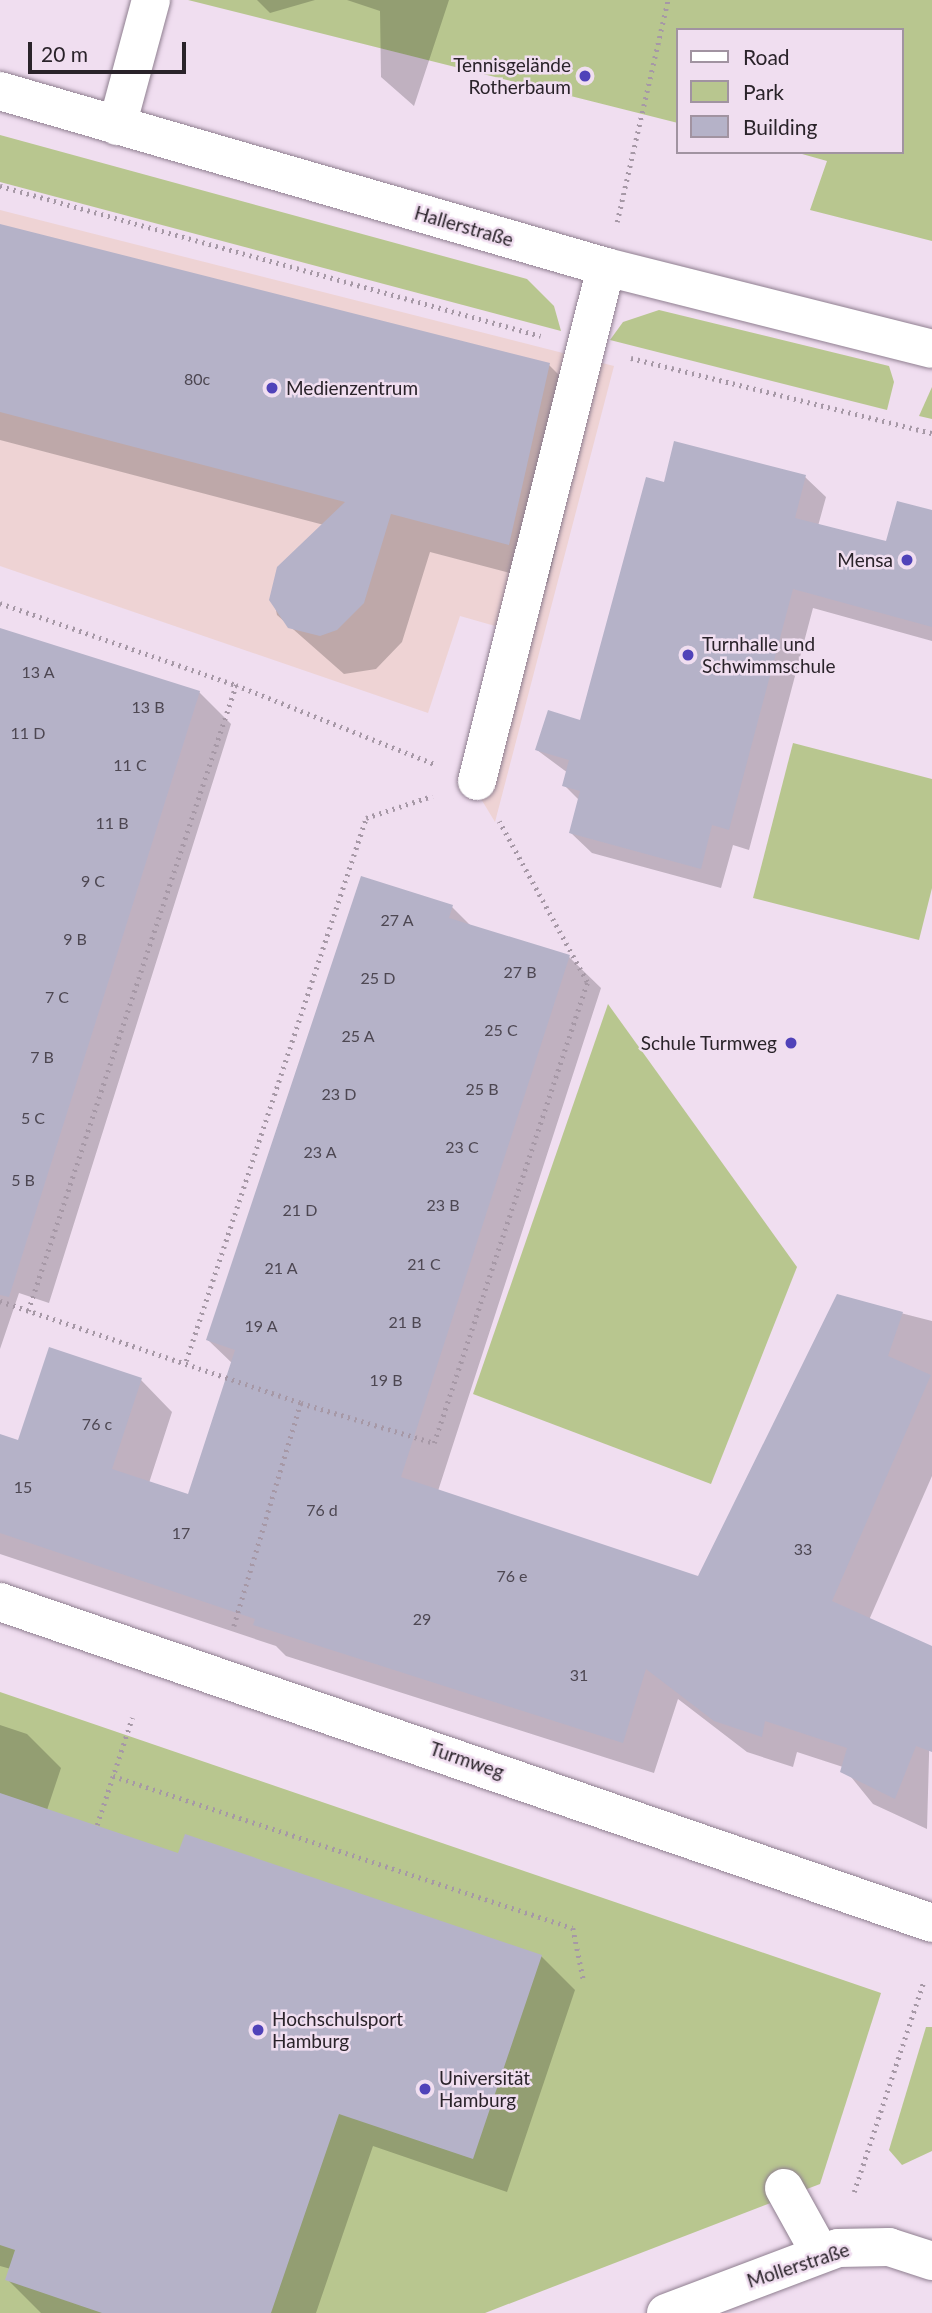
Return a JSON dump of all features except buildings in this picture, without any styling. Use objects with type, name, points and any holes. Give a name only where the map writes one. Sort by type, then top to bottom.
[{"type":"street","points":[[117,126],[151,0]]},
{"type":"street","name":"Hallerstraße","points":[[0,91],[606,267],[932,349]]},
{"type":"street","points":[[477,781],[606,267]]},
{"type":"street","name":"Turmweg","points":[[0,1601],[932,1923]]},
{"type":"street","points":[[784,2188],[820,2253]]},
{"type":"street","name":"Mollerstraße","points":[[666,2313],[820,2253],[863,2245],[932,2261]]},
{"type":"path","points":[[617,223],[668,0]]},
{"type":"path","points":[[0,186],[586,347],[932,433]]},
{"type":"path","points":[[0,603],[236,685],[477,781],[587,982],[434,1443],[301,1403],[0,1301]]},
{"type":"path","points":[[29,1311],[236,685]]},
{"type":"path","points":[[186,1362],[366,818],[477,781]]},
{"type":"path","points":[[234,1626],[301,1403]]},
{"type":"path","points":[[97,1825],[132,1718]]},
{"type":"path","points":[[113,1776],[573,1928],[584,1982]]},
{"type":"path","points":[[854,2192],[923,1983]]},
{"type":"shaded area","points":[[0,210],[614,366],[495,822],[466,774],[513,631],[460,616],[428,713],[0,566]]},
{"type":"green space","name":"Tennisgelände Rotherbaum","points":[[188,0],[932,0],[932,241],[810,210],[827,161],[802,154],[904,154],[904,28],[676,28],[676,122]]},
{"type":"green space","points":[[0,135],[527,279],[554,306],[561,331],[0,182]]},
{"type":"green space","points":[[659,310],[889,366],[894,382],[887,410],[610,340],[623,322]]},
{"type":"green space","points":[[932,387],[932,419],[919,416]]},
{"type":"green space","points":[[793,743],[932,779],[932,888],[919,940],[753,898]]},
{"type":"green space","points":[[608,1004],[797,1267],[711,1484],[473,1394]]},
{"type":"green space","name":"Universität Hamburg","points":[[0,1692],[881,1993],[820,2184],[485,2313],[0,2313]]},
{"type":"green space","points":[[926,2027],[932,2027],[932,2151],[902,2165],[889,2150]]},
{"type":"place","name":"Tennisgelände Rotherbaum","points":[[585,76]]},
{"type":"place","name":"Medienzentrum","points":[[272,388]]},
{"type":"place","name":"Mensa","points":[[907,560]]},
{"type":"place","name":"Turnhalle und Schwimmschule","points":[[688,655]]},
{"type":"place","name":"Schule Turmweg","points":[[791,1043]]},
{"type":"place","name":"Hochschulsport Hamburg","points":[[258,2030]]},
{"type":"place","name":"Universität Hamburg","points":[[425,2089]]}]
